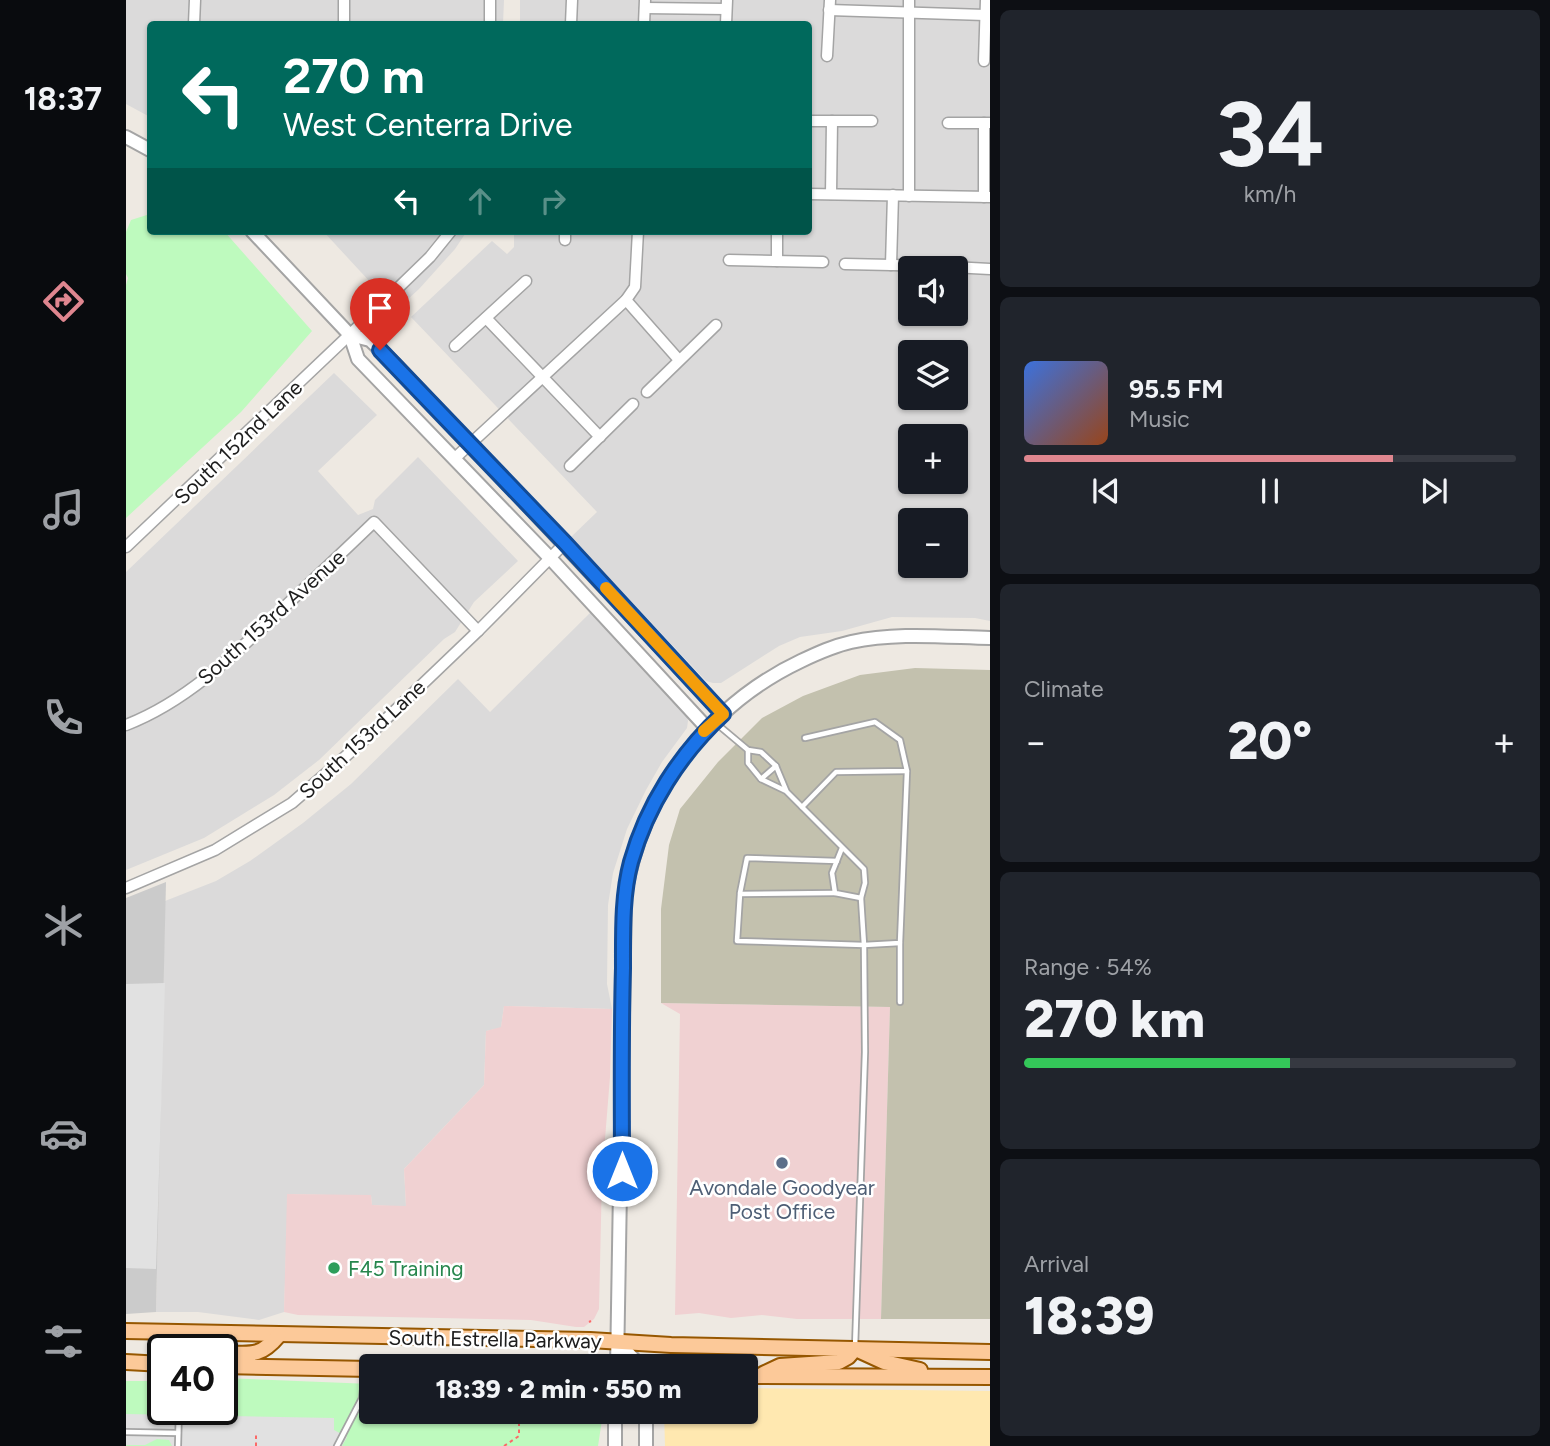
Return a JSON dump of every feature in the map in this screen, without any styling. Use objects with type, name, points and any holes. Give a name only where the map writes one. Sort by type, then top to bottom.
[{"type":"main road","name":"South Estrella Parkway","points":[[126,1331],[990,1352]]},
{"type":"main road","points":[[238,1353],[257,1354],[265,1350],[279,1335]]},
{"type":"main road","points":[[758,1374],[780,1366],[839,1362],[855,1349],[884,1362],[957,1377]]},
{"type":"main road","points":[[126,1362],[147,1363]]},
{"type":"main road","name":"South Estrella Parkway","points":[[238,1366],[359,1369]]},
{"type":"main road","points":[[758,1376],[990,1377]]},
{"type":"street","points":[[194,21],[195,0]]},
{"type":"street","points":[[344,0],[344,21]]},
{"type":"street","points":[[490,21],[491,0]]},
{"type":"street","points":[[571,21],[572,0]]},
{"type":"street","points":[[909,0],[909,196]]},
{"type":"street","points":[[984,61],[986,0]]},
{"type":"street","points":[[645,4],[727,5]]},
{"type":"street","points":[[827,56],[829,5],[909,14],[985,15]]},
{"type":"street","points":[[812,121],[872,121]]},
{"type":"street","points":[[831,194],[832,121]]},
{"type":"street","points":[[812,194],[987,197],[987,123],[948,122]]},
{"type":"street","points":[[126,137],[147,144]]},
{"type":"street","points":[[891,265],[893,195]]},
{"type":"street","points":[[256,235],[350,335],[358,359],[550,558],[715,721]]},
{"type":"street","name":"South 152nd Lane","points":[[126,547],[350,335],[430,257],[448,235]]},
{"type":"street","points":[[455,458],[626,300],[635,287],[638,235]]},
{"type":"street","points":[[777,235],[777,261]]},
{"type":"street","points":[[729,260],[823,262]]},
{"type":"street","points":[[845,264],[898,265]]},
{"type":"street","points":[[968,268],[990,269]]},
{"type":"street","points":[[455,346],[526,281]]},
{"type":"street","points":[[626,300],[680,360]]},
{"type":"street","points":[[486,318],[600,438]]},
{"type":"street","points":[[647,392],[716,325]]},
{"type":"street","points":[[350,335],[370,340],[565,543],[715,721]]},
{"type":"street","points":[[570,466],[634,404]]},
{"type":"street","name":"South 153rd Avenue","points":[[126,725],[146,717],[185,693],[233,655],[374,522],[478,631]]},
{"type":"street","name":"South 153rd Lane","points":[[126,888],[215,850],[292,803],[362,742],[565,543]]},
{"type":"street","points":[[618,1354],[625,895],[640,836],[662,789],[675,767],[715,721],[779,671],[839,645],[867,639],[912,636],[990,638]]},
{"type":"street","points":[[618,1342],[629,1354]]},
{"type":"street","points":[[615,1424],[615,1446]]},
{"type":"street","points":[[646,1424],[646,1446]]},
{"type":"lane","points":[[715,721],[747,750],[761,752],[776,766],[786,791]]},
{"type":"lane","points":[[805,738],[875,722],[900,740],[906,771],[900,1002]]},
{"type":"lane","points":[[747,750],[748,763],[761,779],[786,791],[864,869],[865,883],[861,898],[865,1052],[855,1349]]},
{"type":"lane","points":[[761,779],[776,766]]},
{"type":"lane","points":[[802,807],[835,772],[906,771]]},
{"type":"lane","points":[[835,893],[832,873],[842,848]]},
{"type":"lane","points":[[836,861],[747,858],[740,894],[737,941],[864,945],[900,943]]},
{"type":"lane","points":[[740,894],[835,893],[861,898]]},
{"type":"lane","points":[[337,1446],[359,1404]]},
{"type":"lane","points":[[178,1425],[178,1446]]},
{"type":"lane","points":[[126,1432],[178,1433]]},
{"type":"path","points":[[504,1446],[519,1436],[519,1424]]},
{"type":"path","points":[[256,1434],[256,1446]]},
{"type":"shaded area","points":[[126,0],[504,0],[503,21],[147,21],[147,115],[126,104]]},
{"type":"shaded area","points":[[520,0],[990,0],[990,621],[975,618],[892,617],[842,631],[800,637],[779,646],[721,683],[706,681],[571,537],[597,512],[411,317],[492,241],[507,254],[514,247],[514,235],[812,235],[812,21],[520,21]]},
{"type":"shaded area","points":[[327,235],[464,235],[419,289],[396,310]]},
{"type":"shaded area","points":[[334,373],[377,415],[318,471],[358,515],[373,509],[375,500],[418,457],[518,561],[474,602],[455,632],[444,639],[319,760],[274,795],[204,838],[126,870],[126,572]]},
{"type":"shaded area","points":[[592,611],[686,710],[688,721],[687,728],[646,790],[627,829],[613,873],[608,905],[607,984],[612,1009],[504,1006],[501,1028],[486,1031],[484,1085],[404,1169],[406,1207],[372,1205],[371,1196],[288,1194],[284,1312],[259,1320],[198,1312],[156,1312],[165,901],[216,881],[250,861],[303,823],[351,784],[458,679],[490,712]]},
{"type":"shaded area","points":[[915,668],[990,670],[990,1319],[881,1319],[890,1007],[661,1003],[661,909],[669,845],[680,809],[718,762],[762,718],[803,696],[860,675]]},
{"type":"shaded area","points":[[166,882],[156,1312],[126,1314],[126,898]]},
{"type":"shaded area","points":[[165,983],[156,1269],[126,1268],[126,984]]},
{"type":"shaded area","name":"Avondale Goodyear Post Office","points":[[661,1003],[890,1007],[881,1319],[797,1319],[762,1315],[731,1318],[699,1313],[675,1315],[680,1014]]},
{"type":"shaded area","points":[[504,1006],[612,1009],[602,1176],[599,1309],[594,1319],[584,1327],[576,1327],[531,1320],[298,1315],[284,1312],[287,1194],[371,1195],[372,1205],[406,1206],[404,1169],[484,1085],[486,1031],[501,1027]]},
{"type":"shaded area","points":[[126,1414],[147,1414],[147,1425],[238,1425],[238,1416],[334,1418],[334,1430],[347,1437],[342,1446],[172,1446],[169,1440],[157,1439],[145,1445],[126,1445]]},
{"type":"sand","points":[[758,1388],[990,1391],[990,1446],[665,1446],[664,1424],[758,1424]]},
{"type":"green space","points":[[147,215],[147,235],[228,235],[312,331],[241,412],[126,518],[126,232],[131,220]]},
{"type":"green space","points":[[238,1379],[359,1384],[359,1424],[601,1424],[598,1446],[126,1446],[126,1381],[147,1381],[147,1425],[238,1425]]},
{"type":"slow traffic","points":[[606,588],[723,714],[704,731]]},
{"type":"place","name":"Avondale Goodyear Post Office","points":[[782,1163]]},
{"type":"place","name":"F45 Training","points":[[334,1268]]},
{"type":"route","points":[[380,350],[565,543],[723,714],[707,728],[675,767],[640,836],[631,863],[625,895],[623,955],[622,1171]]}]
